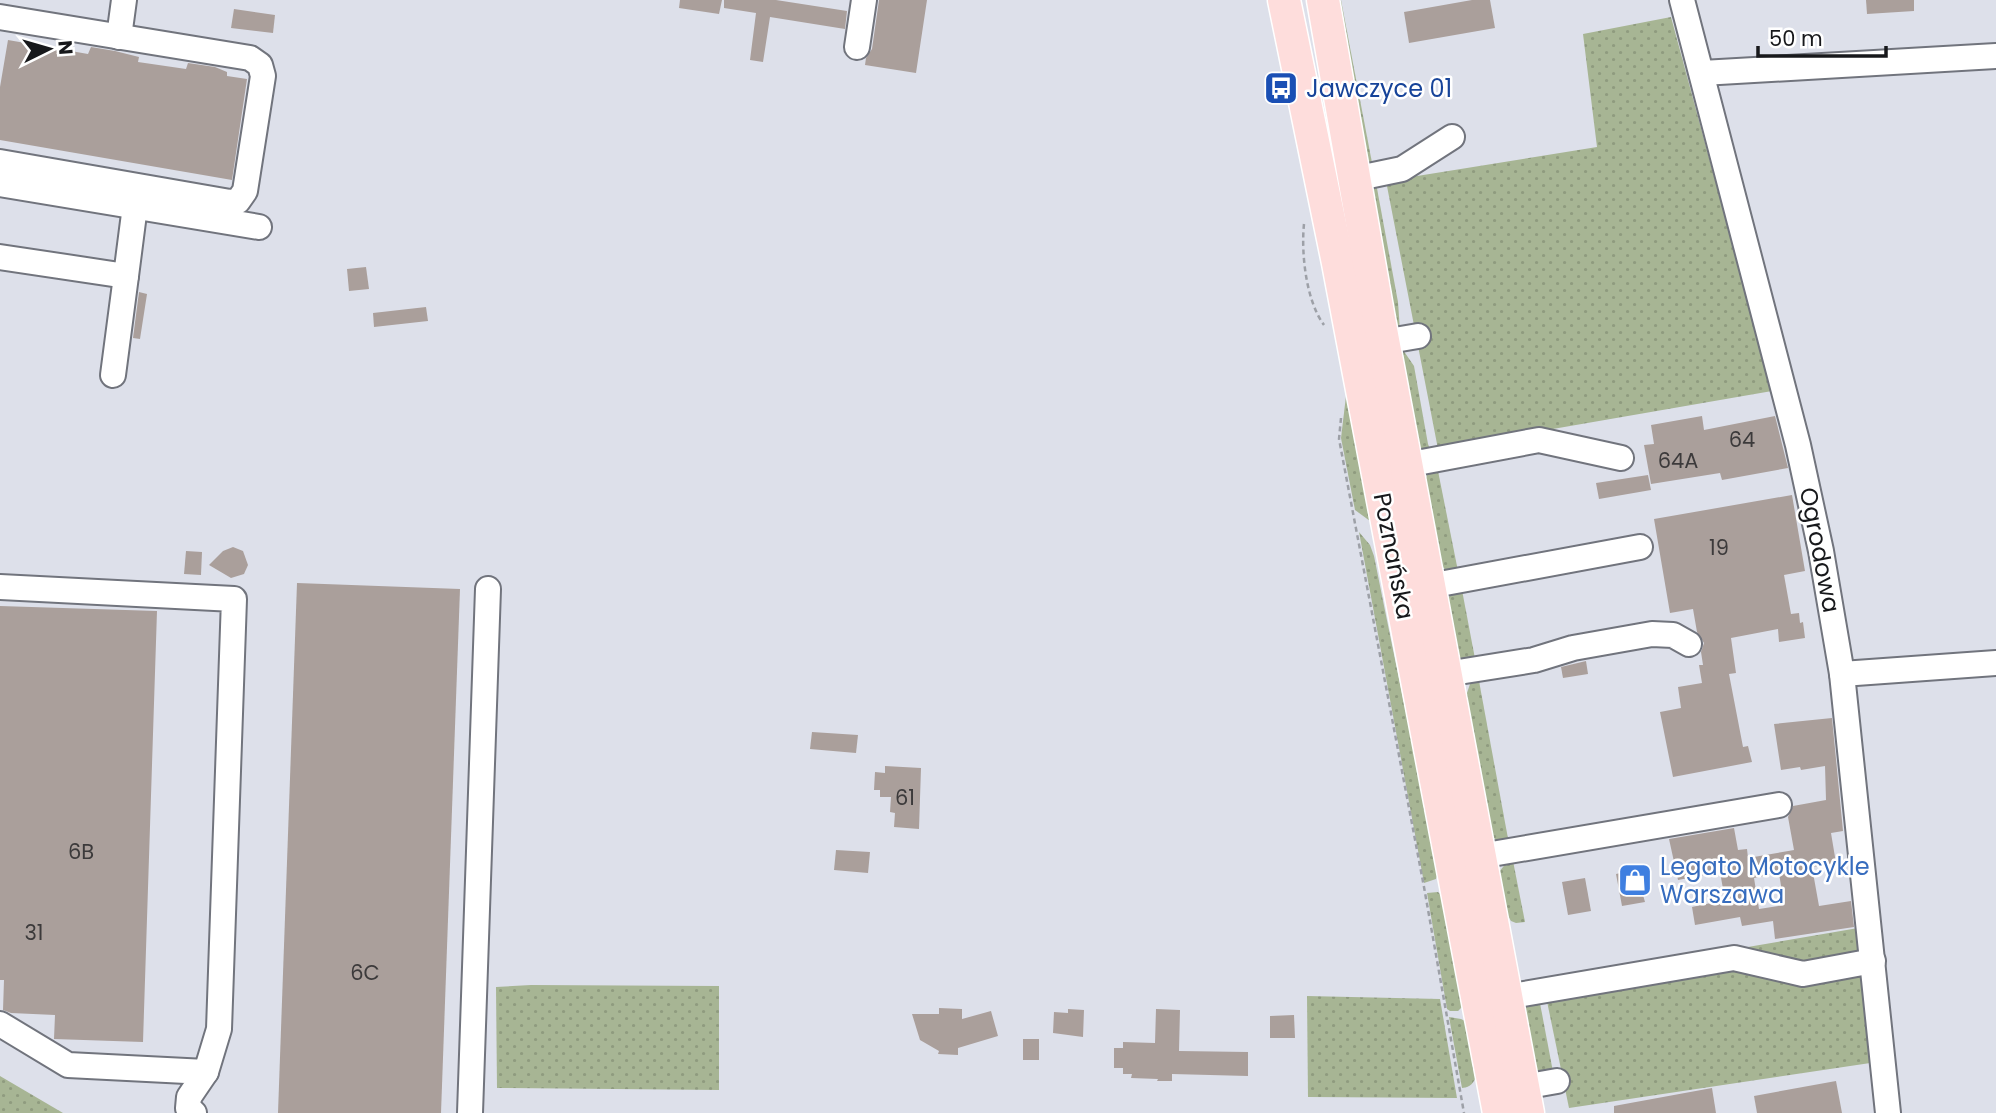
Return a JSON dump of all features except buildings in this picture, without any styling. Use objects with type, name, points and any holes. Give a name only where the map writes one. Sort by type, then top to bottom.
[{"type":"main road","name":"Poznańska","points":[[1284,0],[1340,277],[1499,1113]]},
{"type":"main road","name":"Poznańska","points":[[1323,0],[1383,342],[1525,1100]]},
{"type":"street","points":[[119,37],[124,0]]},
{"type":"street","points":[[857,47],[864,0]]},
{"type":"street","name":"Ogrodowa","points":[[1682,0],[1798,444],[1821,551],[1842,674],[1888,1113]]},
{"type":"street","points":[[0,17],[245,57],[260,65],[263,76],[245,191],[241,199],[230,202],[0,162]]},
{"type":"street","points":[[1702,73],[1996,56]]},
{"type":"street","points":[[1354,179],[1402,169],[1452,137]]},
{"type":"street","points":[[0,184],[259,227]]},
{"type":"street","points":[[113,375],[135,206]]},
{"type":"street","points":[[0,257],[126,276]]},
{"type":"street","points":[[1383,342],[1418,336]]},
{"type":"street","points":[[1406,464],[1539,440],[1621,458]]},
{"type":"street","points":[[1429,586],[1640,547]]},
{"type":"street","points":[[0,587],[234,599],[219,1029],[206,1072],[189,1097],[188,1108],[194,1113]]},
{"type":"street","points":[[470,1113],[488,589]]},
{"type":"street","points":[[1446,674],[1534,660],[1573,648],[1651,634],[1673,635],[1689,644]]},
{"type":"street","points":[[1842,674],[1996,663]]},
{"type":"street","points":[[1480,856],[1779,805]]},
{"type":"street","points":[[1506,997],[1734,958],[1802,974],[1873,961]]},
{"type":"street","points":[[0,1024],[68,1065],[206,1072]]},
{"type":"street","points":[[1525,1100],[1558,1081]]},
{"type":"path","points":[[1358,538],[1464,1113]]},
{"type":"green space","points":[[1337,0],[1341,0],[1373,168],[1367,161]]},
{"type":"green space","points":[[1671,17],[1772,391],[1438,449],[1386,181],[1597,147],[1583,34]]},
{"type":"green space","points":[[1376,183],[1398,302],[1400,331],[1395,321],[1373,191]]},
{"type":"green space","points":[[1401,347],[1414,366],[1432,454],[1424,453],[1419,447]]},
{"type":"green space","points":[[1346,396],[1370,521],[1355,510],[1341,438]]},
{"type":"green space","points":[[1437,466],[1458,571],[1448,571],[1440,563],[1425,481],[1428,472]]},
{"type":"green space","points":[[1359,532],[1370,545],[1374,556],[1438,873],[1436,879],[1424,883]]},
{"type":"green space","points":[[1462,590],[1476,664],[1460,659],[1448,606],[1453,592]]},
{"type":"green space","points":[[1479,681],[1509,844],[1499,843],[1490,834],[1466,696],[1470,684]]},
{"type":"green space","points":[[1513,861],[1525,922],[1516,923],[1508,916],[1499,872],[1507,862]]},
{"type":"green space","points":[[1438,892],[1442,896],[1463,1006],[1458,1011],[1447,1009],[1427,893]]},
{"type":"green space","points":[[1864,927],[1877,1062],[1569,1108],[1543,982]]},
{"type":"green space","points":[[719,986],[719,1090],[497,1088],[496,987]]},
{"type":"green space","points":[[1307,996],[1440,999],[1457,1098],[1308,1097]]},
{"type":"green space","points":[[1539,998],[1554,1077],[1538,1078],[1535,1068],[1524,1004]]},
{"type":"green space","points":[[1449,1017],[1467,1022],[1477,1074],[1472,1084],[1462,1088]]},
{"type":"green space","points":[[0,1076],[63,1113],[0,1113]]},
{"type":"place","name":"Jawczyce 01","points":[[1281,88]]},
{"type":"place","name":"Legato Motocykle Warszawa","points":[[1635,880]]}]
